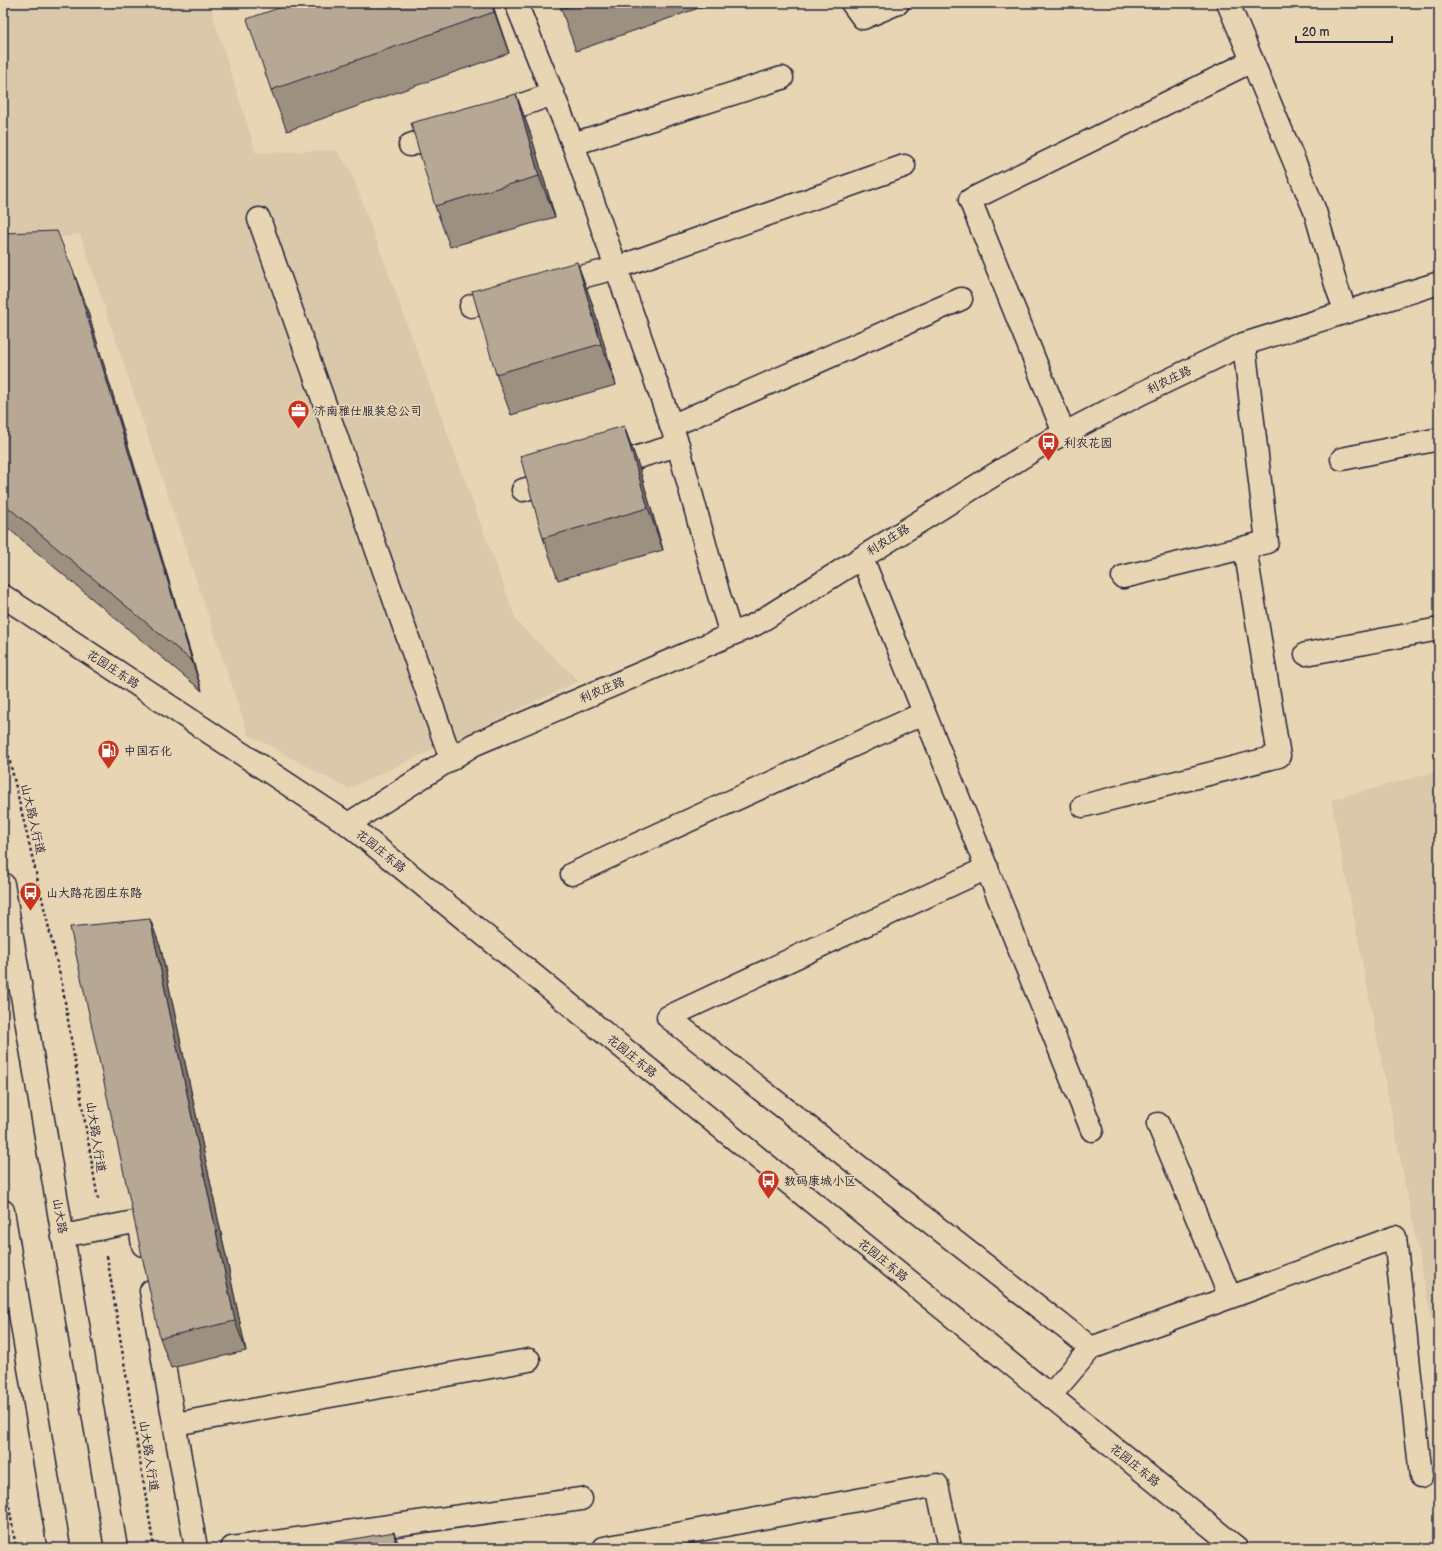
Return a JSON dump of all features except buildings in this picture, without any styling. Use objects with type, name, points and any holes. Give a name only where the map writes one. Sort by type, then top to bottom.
[{"type":"street","points":[[516,3],[573,144],[674,436],[731,634]]},
{"type":"street","points":[[852,3],[863,18],[898,3]]},
{"type":"street","points":[[1228,3],[1315,211],[1337,288],[1346,312]]},
{"type":"street","points":[[1064,433],[970,200],[1252,61]]},
{"type":"street","points":[[573,144],[782,78]]},
{"type":"street","points":[[410,145],[553,94]]},
{"type":"street","points":[[471,306],[616,268],[904,166]]},
{"type":"street","points":[[259,219],[451,759]]},
{"type":"street","name":"利农庄路","points":[[348,824],[473,746],[756,624],[940,507],[1040,446],[1144,392],[1244,344],[1439,283]]},
{"type":"street","points":[[523,490],[582,473],[674,436],[961,299]]},
{"type":"street","points":[[1123,577],[1267,542],[1244,344]]},
{"type":"street","points":[[1342,459],[1439,439]]},
{"type":"street","points":[[1083,806],[1279,756],[1245,548]]},
{"type":"street","points":[[866,568],[1092,1130]]},
{"type":"street","name":"花园庄东路","points":[[3,596],[348,824],[1237,1548]]},
{"type":"street","points":[[1306,654],[1439,628]]},
{"type":"street","points":[[572,874],[924,713]]},
{"type":"street","points":[[986,868],[668,1017],[1091,1348]]},
{"type":"street","name":"山大路","points":[[3,884],[116,1548]]},
{"type":"street","points":[[1158,1124],[1230,1297]]},
{"type":"street","points":[[3,1211],[59,1548]]},
{"type":"street","points":[[63,1236],[139,1221],[196,1548]]},
{"type":"street","points":[[1050,1396],[1091,1348],[1394,1237],[1421,1477]]},
{"type":"street","points":[[175,1424],[529,1360]]},
{"type":"street","points":[[604,1548],[937,1485],[950,1548]]},
{"type":"street","points":[[232,1548],[581,1499]]},
{"type":"path","name":"山大路人行道","points":[[3,732],[62,984],[98,1203]]},
{"type":"path","name":"山大路人行道","points":[[106,1250],[154,1548]]},
{"type":"path","points":[[3,1471],[16,1548]]},
{"type":"shaded area","points":[[3,3],[209,3],[256,153],[336,150],[350,169],[517,622],[579,681],[348,789],[248,734],[80,234],[3,248]]},
{"type":"shaded area","points":[[1439,771],[1439,1360],[1331,800]]},
{"type":"place","name":"济南雅仕服装总公司","points":[[298,430]]},
{"type":"place","name":"利农花园","points":[[1048,462]]},
{"type":"place","name":"中国石化","points":[[109,770]]},
{"type":"place","name":"山大路花园庄东路","points":[[30,912]]},
{"type":"place","name":"数码康城小区","points":[[769,1200]]}]
